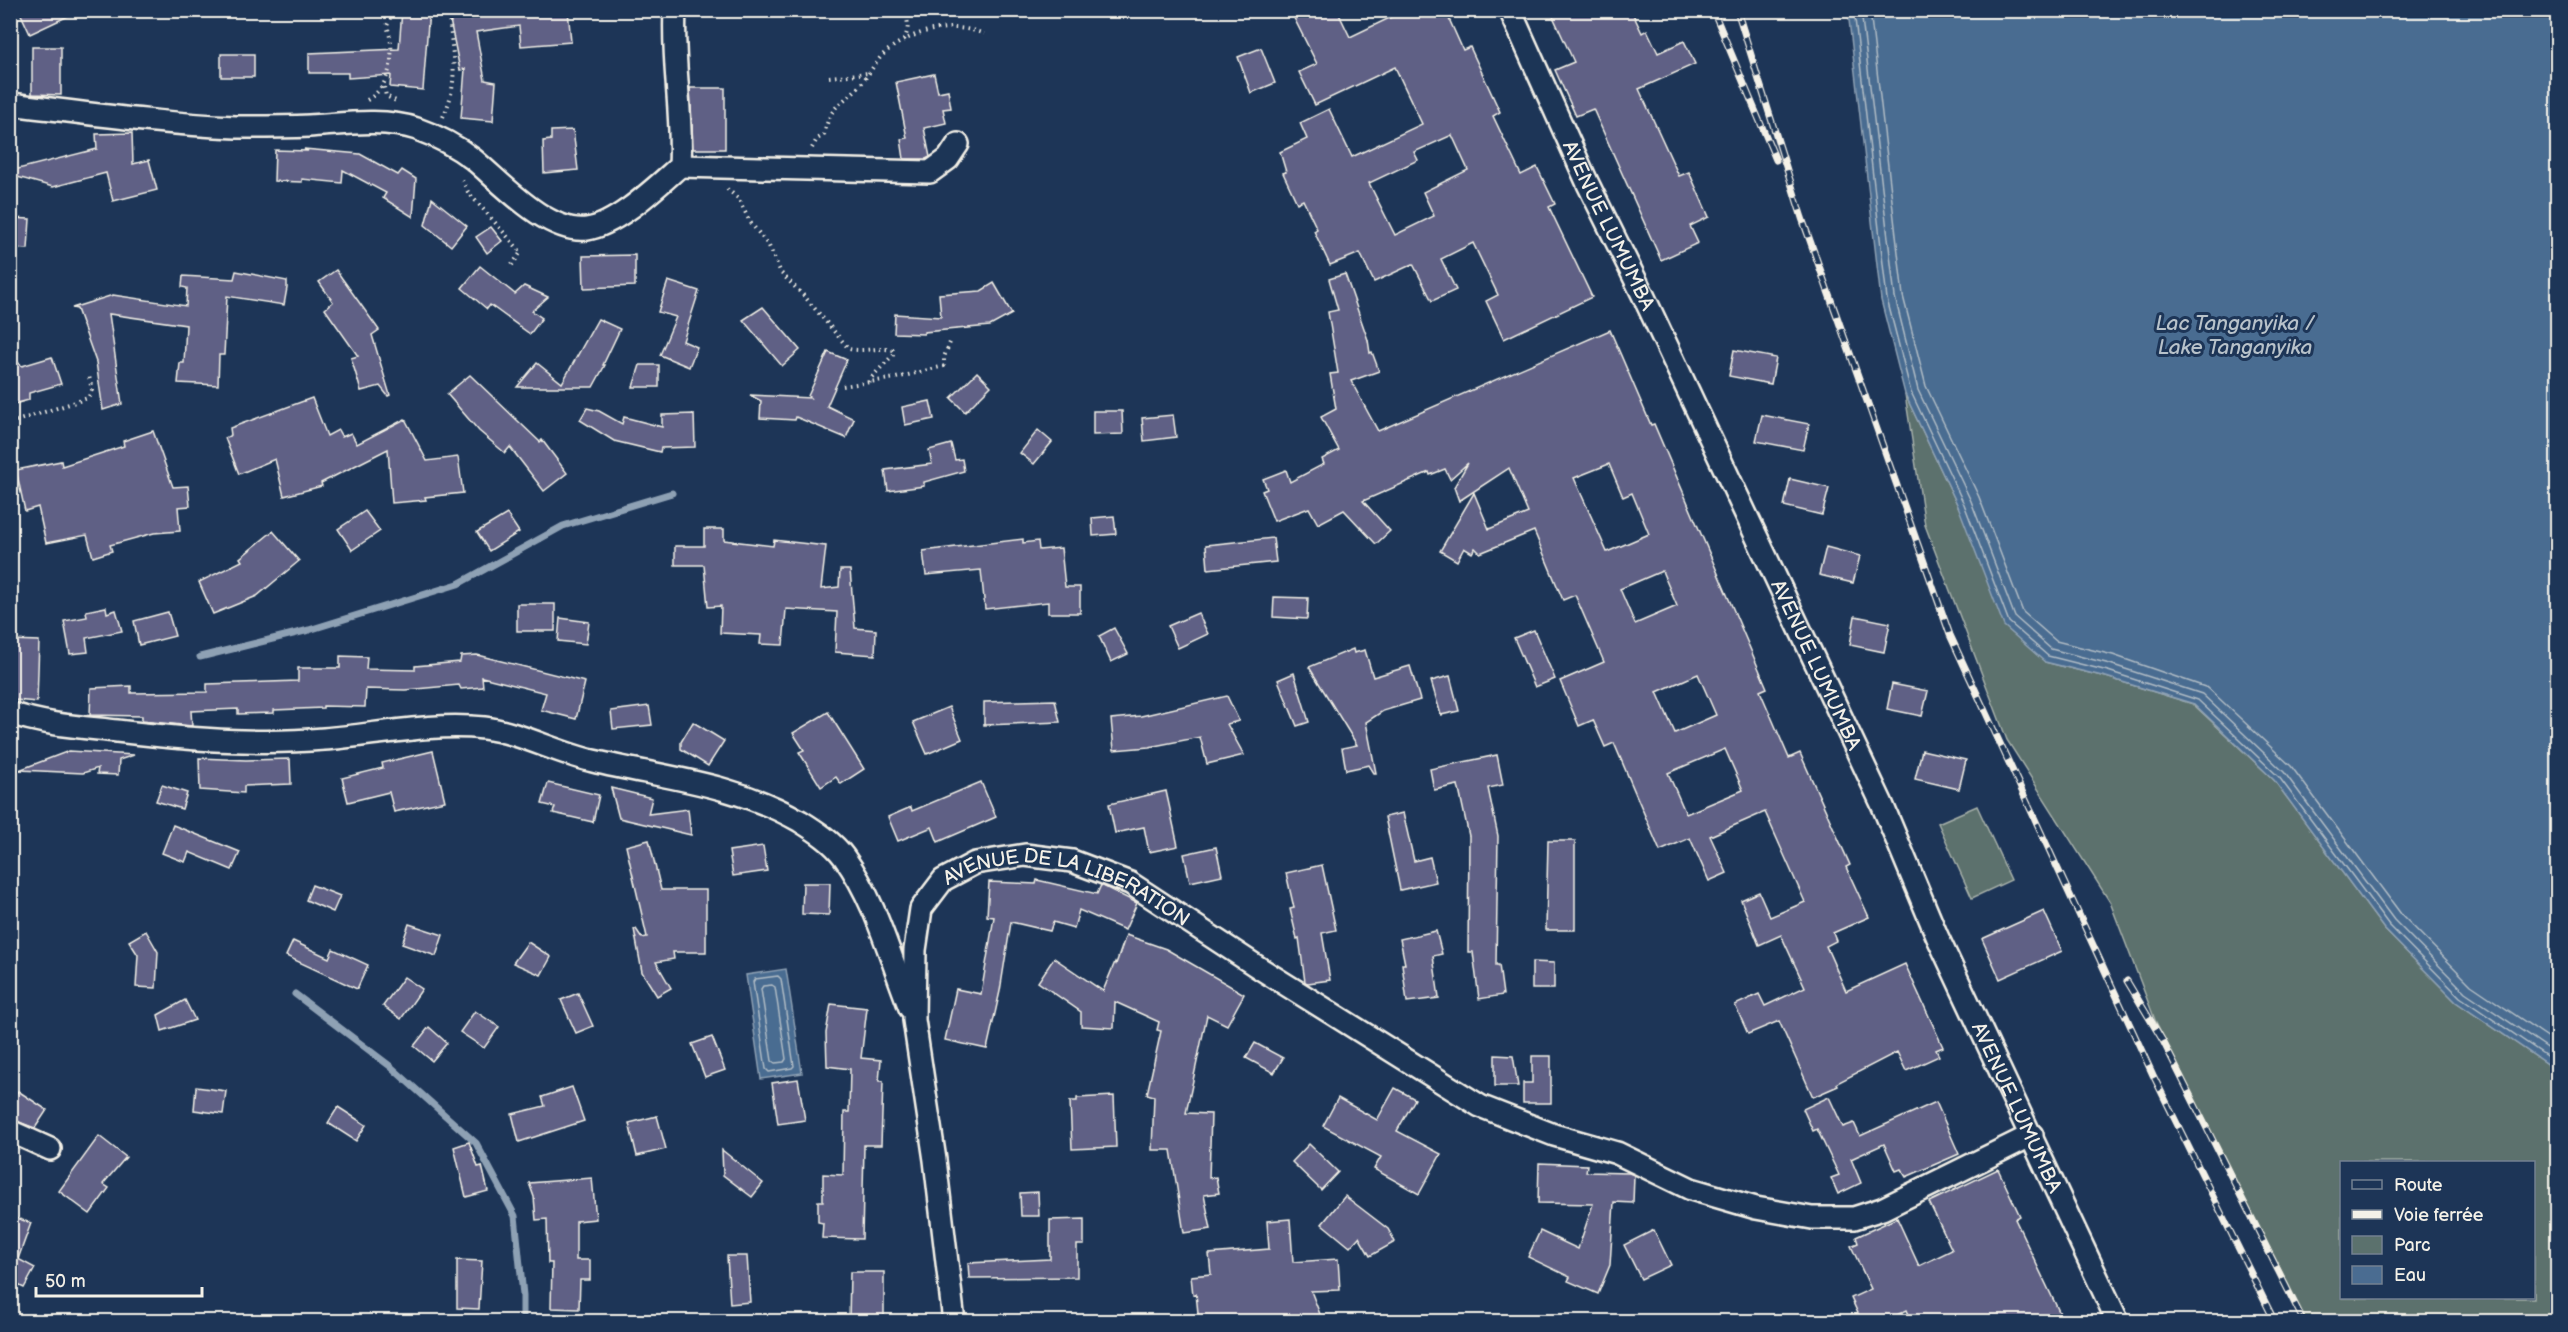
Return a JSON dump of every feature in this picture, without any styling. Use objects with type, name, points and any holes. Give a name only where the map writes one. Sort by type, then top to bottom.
[{"type":"street","points":[[675,10],[675,70],[682,135],[680,166]]},
{"type":"street","name":"AVENUE LUMUMBA","points":[[1510,10],[1588,184],[1643,295],[1882,804],[1937,936],[2118,1322]]},
{"type":"street","points":[[10,104],[175,124],[239,127],[382,123],[414,128],[433,135],[472,159],[516,198],[564,226],[586,229],[612,219],[680,166],[930,172],[948,159],[958,144]]},
{"type":"street","points":[[10,713],[53,723],[104,730],[280,742],[440,727],[486,728],[592,761],[657,773],[745,795],[786,813],[818,832],[843,856],[861,885],[877,919],[914,1020]]},
{"type":"street","name":"AVENUE DE LA LIBERATION","points":[[954,1322],[935,1160],[914,1020],[915,950],[921,909],[943,880],[975,863],[1025,855],[1072,861],[1130,883],[1480,1106],[1554,1135],[1617,1153],[1691,1189],[1756,1208],[1812,1218],[1854,1218],[1882,1209],[2032,1135]]},
{"type":"street","points":[[10,1131],[50,1149]]},
{"type":"path","points":[[393,10],[387,26],[392,40],[391,59],[384,87],[386,96],[407,104]]},
{"type":"path","points":[[904,10],[908,20],[908,30],[904,40]]},
{"type":"path","points":[[433,135],[454,88],[455,64],[449,12]]},
{"type":"path","points":[[793,170],[796,159],[813,147],[824,135],[827,120],[834,106],[853,92],[887,52],[904,40],[940,29],[960,27],[984,34]]},
{"type":"path","points":[[829,77],[868,74]]},
{"type":"path","points":[[364,102],[384,87]]},
{"type":"path","points":[[720,168],[723,177],[722,185],[739,199],[750,222],[770,246],[781,273],[806,297],[849,349],[892,350],[894,354],[869,383]]},
{"type":"path","points":[[458,175],[468,192],[521,252],[512,265]]},
{"type":"path","points":[[843,386],[928,372],[944,366],[944,357],[951,340]]},
{"type":"path","points":[[10,423],[88,398],[92,390],[89,376]]},
{"type":"green space","points":[[1905,394],[1958,506],[2045,662],[2106,677],[2193,704],[2274,780],[2384,929],[2456,1002],[2557,1071],[2557,1321],[2309,1322],[2302,1313],[2155,1020],[2110,902],[2007,740],[1925,525]]},
{"type":"green space","points":[[1977,806],[2011,880],[1972,898],[1938,823]]},
{"type":"water","name":"Lac Tanganyika / Lake Tanganyika","points":[[1848,11],[2557,11],[2557,1071],[2456,1002],[2384,929],[2274,780],[2194,704],[2106,677],[2045,662],[2004,626],[1958,506],[1905,394],[1881,300]]},
{"type":"water","points":[[786,969],[802,1073],[761,1079],[746,975]]},
{"type":"building","points":[[19,10],[81,10],[30,34]]},
{"type":"building","points":[[402,10],[429,10],[423,90],[390,87],[391,75],[348,78],[348,73],[309,73],[309,53],[399,49]]},
{"type":"building","points":[[448,10],[568,10],[571,42],[521,46],[519,26],[476,32],[485,80],[496,82],[493,121],[461,118],[465,69],[460,70]]},
{"type":"building","points":[[1290,10],[1337,10],[1350,37],[1406,10],[1445,10],[1463,50],[1470,47],[1500,112],[1493,116],[1521,175],[1537,167],[1555,204],[1549,207],[1592,297],[1504,339],[1486,301],[1498,295],[1473,243],[1441,259],[1456,290],[1432,301],[1413,264],[1374,282],[1360,253],[1330,265],[1314,231],[1317,229],[1303,200],[1297,203],[1283,173],[1286,172],[1280,152],[1307,139],[1300,123],[1329,109],[1352,157],[1422,124],[1395,67],[1315,105],[1299,72],[1317,64]],"holes":[[[1452,135],[1468,170],[1423,192],[1434,216],[1395,235],[1369,183],[1418,160],[1414,152]]]},
{"type":"building","points":[[1550,10],[1631,10],[1642,33],[1647,30],[1658,53],[1684,41],[1695,64],[1639,89],[1679,176],[1689,172],[1709,217],[1690,226],[1698,243],[1661,260],[1593,109],[1576,116],[1555,70],[1574,62]]},
{"type":"building","points":[[32,47],[61,47],[61,95],[32,94]]},
{"type":"building","points":[[1261,48],[1275,83],[1251,93],[1238,57]]},
{"type":"building","points":[[221,54],[254,54],[254,77],[221,77]]},
{"type":"building","points":[[934,74],[938,92],[948,90],[951,108],[943,109],[946,123],[924,128],[930,157],[904,159],[901,139],[907,138],[896,82]]},
{"type":"building","points":[[690,88],[725,88],[725,149],[693,149]]},
{"type":"building","points":[[573,130],[578,170],[544,173],[543,141],[551,140],[551,131]]},
{"type":"building","points":[[132,133],[133,164],[149,160],[157,190],[113,201],[106,173],[53,187],[10,175],[10,171],[97,149],[96,134]]},
{"type":"building","points":[[304,149],[360,154],[398,175],[402,170],[416,179],[413,217],[383,198],[386,193],[343,170],[342,183],[302,179],[302,182],[274,181],[275,150],[308,151]]},
{"type":"building","points":[[432,198],[467,226],[451,246],[425,225]]},
{"type":"building","points":[[10,218],[30,219],[28,249],[10,248]]},
{"type":"building","points":[[491,227],[502,241],[487,253],[476,237]]},
{"type":"building","points":[[635,255],[635,286],[584,288],[583,256]]},
{"type":"building","points":[[480,266],[515,294],[524,286],[548,297],[532,311],[542,318],[530,334],[490,305],[487,309],[462,288]]},
{"type":"building","points":[[336,270],[379,330],[372,335],[390,395],[388,396],[380,386],[361,391],[351,358],[358,356],[325,309],[333,302],[319,282]]},
{"type":"building","points":[[236,271],[287,281],[287,288],[284,305],[227,296],[224,355],[219,355],[218,385],[178,383],[180,363],[184,363],[186,325],[109,314],[122,404],[103,410],[96,362],[77,309],[72,308],[113,295],[186,306],[187,288],[182,287],[183,276],[234,279]]},
{"type":"building","points":[[1345,274],[1368,340],[1370,353],[1372,352],[1379,371],[1351,381],[1378,431],[1610,330],[1651,425],[1654,424],[1767,688],[1760,691],[1789,758],[1800,753],[1850,865],[1846,867],[1869,917],[1833,933],[1836,941],[1826,946],[1846,991],[1905,964],[1943,1047],[1936,1050],[1939,1056],[1906,1071],[1897,1052],[1837,1083],[1838,1086],[1813,1097],[1779,1021],[1748,1034],[1735,1005],[1759,994],[1765,1006],[1805,987],[1781,935],[1759,945],[1741,900],[1759,892],[1770,917],[1805,902],[1765,812],[1710,836],[1727,873],[1709,881],[1690,838],[1660,851],[1614,743],[1605,747],[1593,720],[1579,726],[1560,681],[1604,662],[1575,595],[1563,600],[1534,531],[1480,553],[1475,548],[1472,553],[1464,548],[1457,561],[1440,551],[1474,493],[1489,529],[1528,513],[1509,468],[1459,501],[1454,487],[1468,463],[1450,479],[1445,469],[1430,475],[1429,472],[1363,501],[1390,531],[1376,544],[1344,510],[1318,524],[1309,508],[1274,521],[1262,491],[1267,489],[1263,479],[1286,470],[1290,482],[1324,464],[1322,459],[1339,450],[1321,417],[1336,409],[1330,374],[1338,373],[1328,312],[1338,310],[1329,279]],"holes":[[[1609,464],[1623,497],[1632,493],[1649,534],[1607,552],[1574,478]],[[1662,571],[1677,606],[1635,624],[1620,589]],[[1698,674],[1716,715],[1675,733],[1657,692]],[[1725,749],[1743,790],[1686,814],[1668,773]]]},
{"type":"building","points":[[668,281],[699,291],[683,341],[697,347],[689,367],[660,355],[676,317],[658,312]]},
{"type":"building","points":[[994,283],[1012,314],[990,326],[924,332],[924,334],[894,333],[895,314],[941,317],[939,294],[981,291]]},
{"type":"building","points":[[763,307],[800,350],[782,366],[743,320]]},
{"type":"building","points":[[598,319],[620,329],[593,387],[517,387],[537,363],[562,383]]},
{"type":"building","points":[[1734,350],[1776,358],[1771,384],[1729,376]]},
{"type":"building","points":[[828,352],[847,360],[827,406],[854,419],[846,438],[796,417],[795,420],[760,418],[761,401],[750,395],[810,398],[808,396]]},
{"type":"building","points":[[10,355],[22,366],[52,357],[61,384],[29,393],[29,400],[14,404],[10,394]]},
{"type":"building","points":[[640,365],[659,365],[659,387],[633,387]]},
{"type":"building","points":[[977,372],[991,386],[965,412],[951,398]]},
{"type":"building","points":[[470,375],[540,442],[542,440],[567,473],[544,491],[510,447],[505,453],[479,431],[447,394]]},
{"type":"building","points":[[312,398],[327,436],[338,430],[342,437],[351,433],[357,444],[405,419],[427,461],[458,457],[463,493],[392,503],[388,449],[321,483],[322,486],[284,496],[275,459],[239,474],[225,438],[231,435],[230,428]]},
{"type":"building","points":[[930,401],[934,419],[905,425],[902,407]]},
{"type":"building","points":[[587,408],[599,411],[622,424],[624,417],[662,427],[662,415],[694,414],[695,447],[661,448],[660,452],[614,441],[580,420]]},
{"type":"building","points":[[1093,411],[1122,411],[1123,434],[1093,435]]},
{"type":"building","points":[[1173,415],[1176,437],[1144,441],[1142,418]]},
{"type":"building","points":[[1762,415],[1809,424],[1803,450],[1756,441]]},
{"type":"building","points":[[1038,430],[1052,442],[1034,464],[1020,453]]},
{"type":"building","points":[[153,431],[173,487],[188,486],[190,506],[178,507],[180,531],[154,533],[110,545],[112,551],[93,557],[87,535],[46,543],[38,507],[25,511],[16,470],[61,461],[62,466],[124,446],[123,441]]},
{"type":"building","points":[[951,444],[955,460],[962,459],[964,471],[924,482],[924,486],[888,491],[885,470],[932,464],[929,450]]},
{"type":"building","points":[[1790,479],[1829,488],[1822,515],[1784,506]]},
{"type":"building","points":[[365,511],[380,531],[352,550],[338,529]]},
{"type":"building","points":[[507,514],[519,532],[489,551],[477,532]]},
{"type":"building","points":[[1114,516],[1116,534],[1093,536],[1092,518]]},
{"type":"building","points":[[704,529],[724,529],[724,540],[773,546],[774,540],[826,546],[821,589],[839,587],[840,570],[850,570],[855,628],[876,630],[875,655],[835,652],[837,612],[786,609],[783,645],[760,644],[761,635],[720,633],[721,606],[708,607],[704,565],[675,565],[675,546],[704,546]]},
{"type":"building","points":[[273,531],[299,561],[257,596],[213,614],[199,582],[242,561],[240,558]]},
{"type":"building","points":[[1273,538],[1276,562],[1208,569],[1206,545]]},
{"type":"building","points":[[1023,539],[1023,543],[1038,541],[1039,550],[1061,548],[1065,587],[1080,587],[1080,613],[1048,613],[1048,602],[985,609],[981,570],[926,575],[923,551]]},
{"type":"building","points":[[1826,547],[1860,556],[1853,583],[1819,575]]},
{"type":"building","points":[[1274,597],[1308,598],[1307,619],[1273,617]]},
{"type":"building","points":[[517,604],[555,604],[555,631],[517,631]]},
{"type":"building","points":[[106,607],[107,613],[116,610],[122,631],[86,638],[88,652],[70,654],[64,621],[87,617],[86,611]]},
{"type":"building","points":[[168,612],[175,636],[139,645],[134,621]]},
{"type":"building","points":[[1198,613],[1208,634],[1178,648],[1168,626]]},
{"type":"building","points":[[1855,616],[1890,623],[1884,652],[1850,645]]},
{"type":"building","points":[[560,618],[589,622],[586,644],[558,641]]},
{"type":"building","points":[[1114,628],[1128,654],[1111,662],[1099,636]]},
{"type":"building","points":[[1534,630],[1555,679],[1535,687],[1514,638]]},
{"type":"building","points":[[10,640],[39,641],[37,702],[15,700],[14,694],[10,694]]},
{"type":"building","points":[[1353,649],[1354,653],[1365,650],[1373,677],[1410,666],[1420,700],[1383,711],[1366,722],[1376,773],[1369,765],[1346,770],[1342,748],[1357,745],[1309,667]]},
{"type":"building","points":[[477,655],[585,682],[576,719],[541,710],[546,693],[482,677],[483,687],[461,689],[459,685],[405,690],[366,689],[365,707],[323,706],[323,708],[274,710],[274,713],[238,714],[238,709],[191,711],[192,726],[142,721],[142,716],[90,715],[91,688],[131,686],[131,693],[207,692],[207,684],[298,681],[298,668],[340,668],[340,656],[367,657],[366,669],[415,670],[415,666],[460,662],[461,656]]},
{"type":"building","points":[[1294,673],[1309,722],[1297,726],[1278,680]]},
{"type":"building","points":[[1450,676],[1459,711],[1441,715],[1431,681]]},
{"type":"building","points":[[1892,684],[1928,691],[1922,716],[1887,709]]},
{"type":"building","points":[[1227,696],[1239,721],[1227,724],[1244,755],[1207,764],[1200,737],[1149,747],[1114,750],[1111,719],[1141,716]]},
{"type":"building","points":[[1055,700],[1060,722],[984,725],[984,702]]},
{"type":"building","points":[[649,706],[652,725],[613,729],[611,711]]},
{"type":"building","points":[[949,707],[962,739],[927,754],[913,722]]},
{"type":"building","points":[[828,712],[864,769],[841,784],[836,777],[821,787],[799,752],[804,750],[793,733]]},
{"type":"building","points":[[693,722],[724,741],[708,766],[681,749],[681,742]]},
{"type":"building","points":[[1922,750],[1966,760],[1959,789],[1915,779]]},
{"type":"building","points":[[69,751],[134,755],[119,760],[118,775],[97,774],[98,768],[83,773],[19,770]]},
{"type":"building","points":[[433,751],[445,801],[394,812],[389,792],[348,802],[342,778],[383,768],[382,763]]},
{"type":"building","points":[[1497,755],[1503,785],[1488,788],[1498,836],[1496,965],[1499,965],[1503,995],[1479,999],[1473,952],[1468,952],[1469,836],[1458,785],[1434,790],[1430,769]]},
{"type":"building","points":[[199,758],[290,759],[291,784],[244,786],[244,793],[200,790]]},
{"type":"building","points":[[981,782],[996,817],[938,842],[932,827],[898,841],[888,817],[911,807],[912,811]]},
{"type":"building","points":[[548,783],[599,795],[593,822],[553,813],[555,807],[542,804]]},
{"type":"building","points":[[162,785],[187,793],[182,809],[156,801]]},
{"type":"building","points":[[611,788],[652,798],[648,814],[688,809],[691,835],[619,818]]},
{"type":"building","points":[[1166,791],[1178,846],[1149,852],[1144,827],[1115,833],[1109,804]]},
{"type":"building","points":[[1403,813],[1414,861],[1430,857],[1436,882],[1400,890],[1385,817]]},
{"type":"building","points":[[173,825],[240,852],[232,870],[189,852],[185,862],[162,853]]},
{"type":"building","points":[[649,840],[661,890],[706,890],[706,952],[673,952],[674,959],[656,962],[671,988],[657,996],[642,972],[634,929],[642,938],[647,937],[626,846]]},
{"type":"building","points":[[1548,841],[1575,841],[1575,930],[1546,930]]},
{"type":"building","points":[[763,846],[767,871],[733,876],[729,851]]},
{"type":"building","points":[[1216,847],[1222,875],[1190,882],[1184,854]]},
{"type":"building","points":[[1322,865],[1336,930],[1322,933],[1330,980],[1308,983],[1305,982],[1299,938],[1297,939],[1290,909],[1294,908],[1286,873]]},
{"type":"building","points":[[1037,880],[1097,894],[1101,885],[1137,903],[1125,930],[1079,910],[1074,928],[1053,922],[1050,931],[1011,922],[1000,991],[987,1049],[945,1040],[956,989],[981,994],[994,917],[987,916],[989,882],[1036,884]]},
{"type":"building","points":[[803,883],[830,883],[829,915],[802,914]]},
{"type":"building","points":[[312,885],[340,896],[333,912],[306,900]]},
{"type":"building","points":[[2044,911],[2062,951],[2000,979],[1982,939]]},
{"type":"building","points":[[409,924],[443,935],[436,956],[402,944]]},
{"type":"building","points":[[146,931],[158,952],[156,988],[136,987],[138,955],[129,941]]},
{"type":"building","points":[[1436,931],[1442,954],[1433,956],[1439,998],[1407,1002],[1402,964],[1405,964],[1400,939]]},
{"type":"building","points":[[1126,935],[1166,949],[1244,994],[1227,1025],[1207,1015],[1186,1113],[1211,1114],[1209,1178],[1216,1177],[1219,1193],[1204,1195],[1211,1229],[1184,1233],[1171,1150],[1152,1150],[1154,1096],[1147,1094],[1161,1031],[1157,1030],[1159,1022],[1115,1002],[1114,1028],[1081,1026],[1081,1012],[1038,982],[1054,958],[1103,991]]},
{"type":"building","points":[[293,941],[329,958],[333,949],[368,965],[357,989],[286,956]]},
{"type":"building","points":[[528,942],[551,957],[541,975],[513,963]]},
{"type":"building","points":[[1532,962],[1554,963],[1554,989],[1532,989]]},
{"type":"building","points":[[404,977],[422,989],[401,1019],[383,1006]]},
{"type":"building","points":[[578,993],[593,1026],[576,1033],[561,1000]]},
{"type":"building","points":[[185,1000],[195,1020],[162,1031],[158,1015]]},
{"type":"building","points":[[831,1004],[867,1008],[861,1058],[881,1060],[879,1081],[883,1081],[881,1145],[864,1145],[862,1239],[822,1238],[823,1223],[818,1222],[818,1201],[823,1201],[823,1174],[843,1175],[844,1112],[849,1112],[850,1069],[827,1066],[826,1033]]},
{"type":"building","points":[[475,1011],[499,1027],[484,1048],[460,1032]]},
{"type":"building","points":[[429,1027],[447,1043],[432,1061],[414,1046]]},
{"type":"building","points":[[712,1037],[725,1070],[705,1077],[692,1044]]},
{"type":"building","points":[[1255,1043],[1283,1058],[1274,1073],[1246,1058]]},
{"type":"building","points":[[1495,1055],[1513,1056],[1518,1086],[1495,1086]]},
{"type":"building","points":[[1532,1056],[1551,1056],[1551,1103],[1523,1103],[1523,1083],[1532,1083]]},
{"type":"building","points":[[798,1079],[805,1120],[778,1124],[772,1083]]},
{"type":"building","points":[[196,1087],[226,1091],[223,1114],[194,1110]]},
{"type":"building","points":[[572,1087],[584,1121],[519,1142],[512,1114],[545,1106],[542,1097]]},
{"type":"building","points":[[1395,1088],[1415,1099],[1397,1131],[1441,1154],[1419,1194],[1374,1169],[1381,1157],[1323,1126],[1338,1098],[1377,1120]]},
{"type":"building","points":[[18,1091],[47,1110],[35,1128],[10,1119],[10,1102]]},
{"type":"building","points":[[1114,1096],[1116,1147],[1072,1149],[1070,1101],[1077,1101],[1077,1098]]},
{"type":"building","points":[[1829,1097],[1843,1127],[1854,1123],[1860,1136],[1936,1102],[1959,1154],[1906,1177],[1901,1169],[1896,1171],[1884,1144],[1851,1159],[1861,1183],[1838,1194],[1831,1178],[1839,1175],[1817,1129],[1813,1131],[1803,1109]]},
{"type":"building","points":[[338,1107],[366,1125],[356,1141],[328,1123]]},
{"type":"building","points":[[657,1116],[666,1149],[637,1156],[629,1123]]},
{"type":"building","points":[[99,1136],[126,1157],[103,1184],[109,1188],[90,1214],[59,1191]]},
{"type":"building","points":[[469,1142],[478,1167],[482,1166],[488,1191],[466,1197],[454,1147]]},
{"type":"building","points":[[1309,1144],[1338,1172],[1321,1190],[1292,1162]]},
{"type":"building","points":[[722,1150],[763,1183],[752,1197],[723,1175]]},
{"type":"building","points":[[1539,1163],[1587,1165],[1586,1172],[1634,1175],[1633,1203],[1614,1202],[1610,1265],[1598,1294],[1568,1281],[1570,1277],[1528,1257],[1540,1231],[1578,1249],[1593,1204],[1538,1203]]},
{"type":"building","points":[[1998,1169],[2020,1216],[2015,1219],[2064,1322],[1912,1322],[1907,1310],[1883,1322],[1862,1322],[1851,1298],[1871,1289],[1851,1246],[1858,1243],[1856,1237],[1897,1218],[1919,1266],[1952,1250],[1929,1202]]},
{"type":"building","points":[[592,1178],[596,1219],[576,1221],[576,1260],[590,1260],[590,1280],[580,1280],[579,1309],[551,1308],[552,1263],[548,1263],[547,1219],[536,1220],[534,1197],[529,1183]]},
{"type":"building","points":[[1038,1192],[1039,1216],[1021,1216],[1020,1193]]},
{"type":"building","points":[[1345,1196],[1388,1229],[1395,1242],[1370,1256],[1359,1237],[1350,1247],[1322,1224]]},
{"type":"building","points":[[10,1216],[31,1223],[18,1259],[35,1268],[24,1288],[10,1281]]},
{"type":"building","points":[[1084,1219],[1084,1245],[1077,1245],[1077,1277],[969,1278],[968,1263],[1050,1259],[1050,1220]]},
{"type":"building","points":[[1290,1219],[1293,1262],[1338,1259],[1340,1290],[1311,1291],[1323,1322],[1199,1322],[1196,1294],[1193,1295],[1191,1276],[1211,1274],[1209,1254],[1269,1249],[1267,1221]]},
{"type":"building","points":[[1654,1230],[1671,1265],[1641,1279],[1624,1245]]},
{"type":"building","points":[[727,1256],[747,1256],[750,1302],[730,1304]]},
{"type":"building","points":[[457,1260],[482,1261],[479,1309],[457,1308]]},
{"type":"building","points":[[850,1272],[884,1272],[884,1322],[849,1322]]},
{"type":"waterway","points":[[200,657],[309,630],[458,584],[563,526],[672,493]]},
{"type":"waterway","points":[[295,994],[390,1066],[476,1143],[515,1216],[523,1295],[523,1322]]},
{"type":"railway","points":[[1713,10],[1776,160]]},
{"type":"railway","points":[[1737,10],[1802,218],[1950,635],[2153,1075],[2275,1322]]},
{"type":"railway","points":[[2127,981],[2163,1041],[2304,1322]]}]
